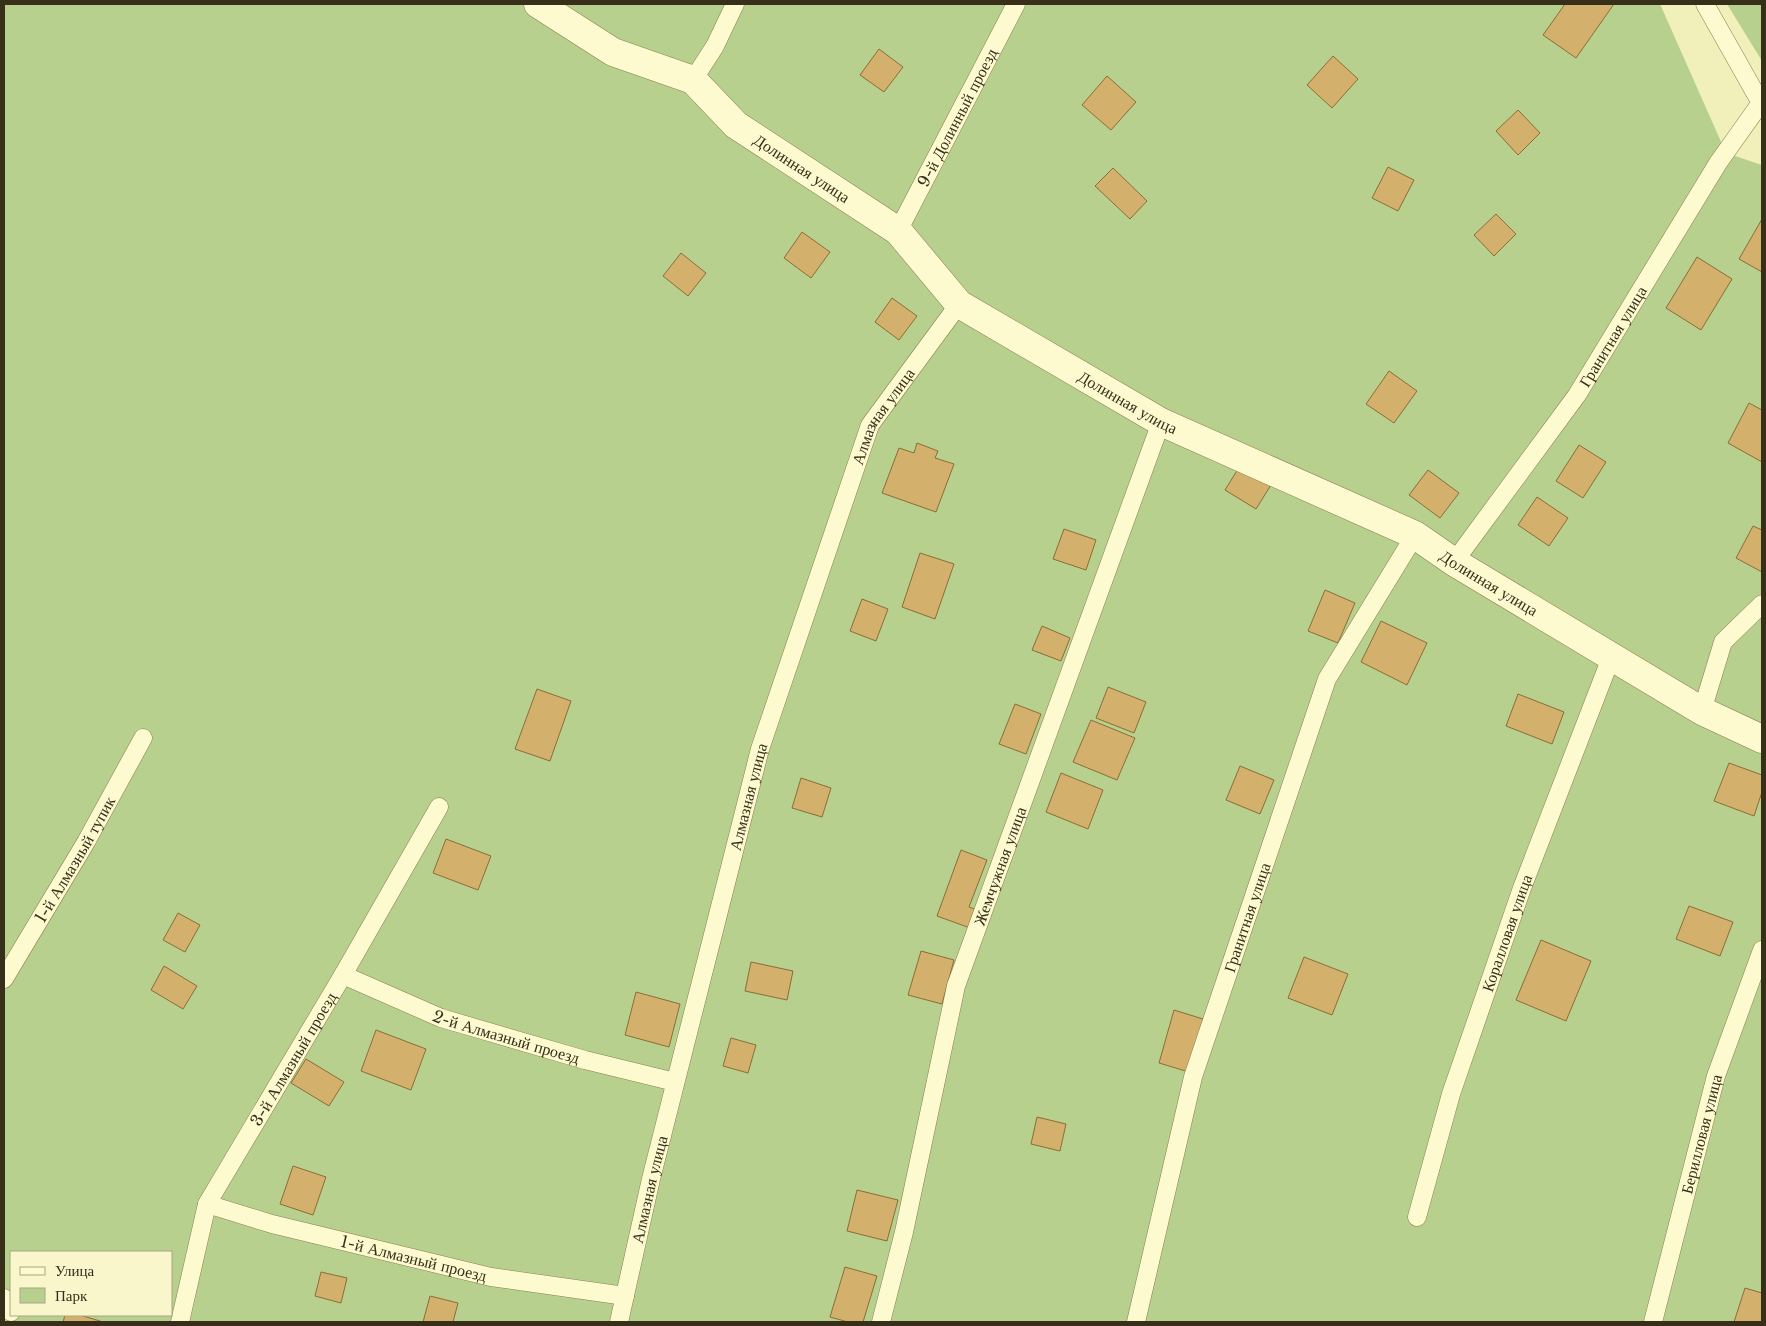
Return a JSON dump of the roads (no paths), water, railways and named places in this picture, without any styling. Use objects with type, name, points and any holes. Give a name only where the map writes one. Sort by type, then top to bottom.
[{"type":"street","name":"Долинная улица","points":[[538,4],[613,52],[693,80],[736,125],[898,231],[959,304],[1161,422],[1415,535],[1454,562],[1612,655],[1702,711],[1762,739]]},
{"type":"lane","points":[[693,80],[715,46],[736,4]]},
{"type":"lane","name":"9-й Долинный проезд","points":[[898,231],[1016,4]]},
{"type":"lane","points":[[1705,4],[1761,104]]},
{"type":"lane","name":"Гранитная улица","points":[[1454,562],[1577,395],[1718,163],[1761,104]]},
{"type":"lane","name":"Алмазная улица","points":[[619,1322],[675,1082],[760,749],[870,425],[959,304]]},
{"type":"lane","name":"Жемчужная улица","points":[[881,1322],[904,1232],[956,986],[1161,422]]},
{"type":"lane","name":"Гранитная улица","points":[[1136,1322],[1193,1077],[1326,679],[1415,535]]},
{"type":"lane","points":[[1702,711],[1723,642],[1762,604]]},
{"type":"lane","name":"Коралловая улица","points":[[1416,1217],[1451,1094],[1522,888],[1612,655]]},
{"type":"lane","name":"1-й Алмазный тупик","points":[[4,979],[86,842],[143,738]]},
{"type":"lane","name":"3-й Алмазный проезд","points":[[180,1322],[207,1204],[343,975],[439,807]]},
{"type":"lane","name":"Берилловая улица","points":[[1653,1322],[1716,1076],[1762,950]]},
{"type":"lane","name":"2-й Алмазный проезд","points":[[343,975],[441,1018],[585,1060],[675,1082]]},
{"type":"lane","name":"1-й Алмазный проезд","points":[[207,1204],[272,1224],[491,1277],[625,1296]]},
{"type":"lane","points":[[4,1298],[10,1309]]}]
